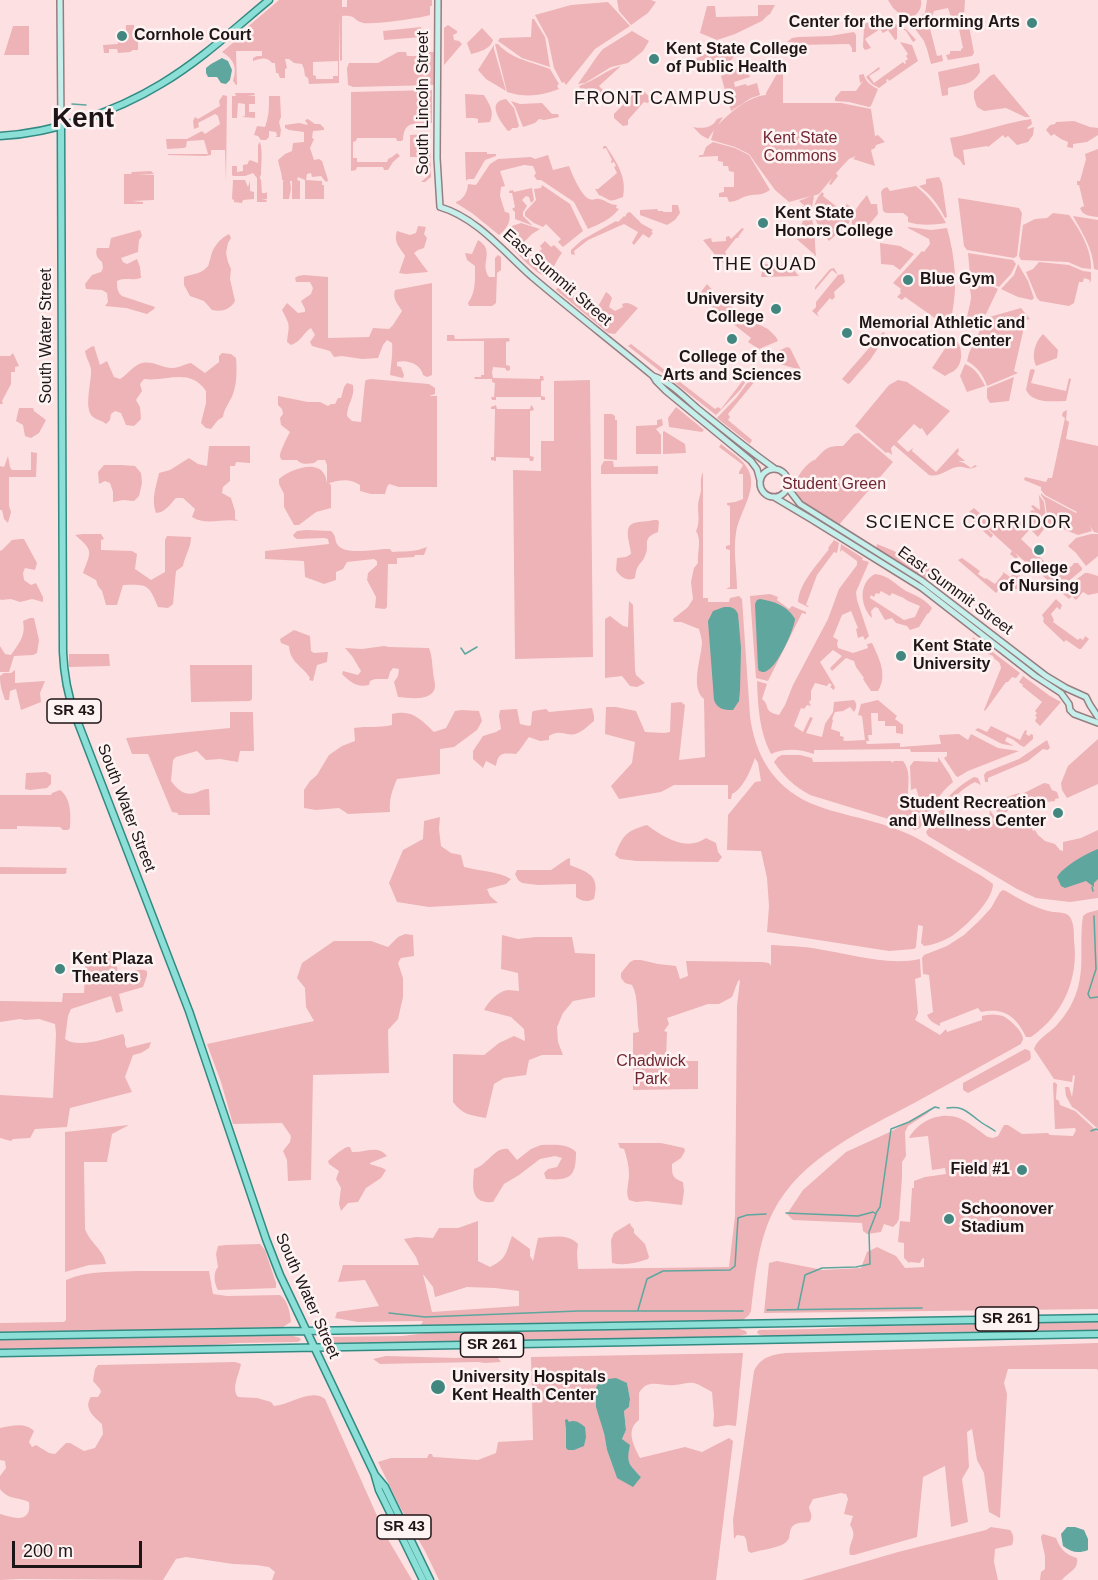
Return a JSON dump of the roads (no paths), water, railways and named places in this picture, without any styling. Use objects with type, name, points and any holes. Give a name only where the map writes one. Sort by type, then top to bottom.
[{"type":"main road","name":"South Water Street","points":[[60,0],[63,666],[65,684],[189,1011],[280,1275],[423,1580]]},
{"type":"main road","points":[[0,136],[61,126],[113,108],[159,85],[210,49],[269,0]]},
{"type":"main road","name":"South Lincoln Street","points":[[438,0],[437,158],[440,207]]},
{"type":"main road","name":"East Summit Street","points":[[440,207],[471,222],[531,276],[652,376],[751,462],[757,469],[758,482]]},
{"type":"main road","name":"East Summit Street","points":[[652,376],[659,378],[774,468]]},
{"type":"main road","points":[[774,468],[783,471],[786,475],[788,488],[782,494],[774,497],[766,495],[758,482],[765,471],[774,468]]},
{"type":"main road","name":"East Summit Street","points":[[788,488],[800,504],[921,580],[1039,671],[1079,694]]},
{"type":"main road","name":"East Summit Street","points":[[774,497],[922,588],[1035,676],[1061,693],[1069,704]]},
{"type":"main road","points":[[1098,717],[1086,697],[1079,694],[1073,696],[1069,704],[1072,712],[1098,723]]},
{"type":"main road","points":[[1080,715],[1088,711],[1090,705]]},
{"type":"main road","name":"SR 261","points":[[0,1336],[1098,1318]]},
{"type":"main road","name":"SR 261","points":[[0,1353],[1098,1334]]},
{"type":"main road","name":"South Water Street","points":[[375,1475],[385,1487],[430,1580]]},
{"type":"water","points":[[222,58],[228,61],[232,70],[230,80],[226,84],[221,83],[217,77],[208,77],[206,73],[206,68]]},
{"type":"water","points":[[760,599],[780,605],[795,619],[781,655],[772,667],[764,672],[759,671],[758,668],[755,604]]},
{"type":"water","points":[[724,607],[736,610],[738,614],[741,648],[739,701],[733,710],[721,708],[714,700],[708,621],[713,611]]},
{"type":"water","points":[[1098,849],[1098,879],[1094,887],[1086,881],[1065,888],[1061,886],[1057,877],[1060,873],[1075,861]]},
{"type":"water","points":[[616,1378],[627,1383],[630,1399],[629,1407],[624,1411],[626,1430],[622,1439],[630,1445],[628,1456],[630,1463],[641,1477],[633,1487],[617,1478],[596,1407],[596,1388],[600,1380]]},
{"type":"water","points":[[565,1420],[569,1422],[575,1421],[585,1427],[584,1446],[574,1450],[566,1448]]},
{"type":"water","points":[[1067,1527],[1084,1530],[1088,1539],[1088,1550],[1075,1552],[1063,1546],[1061,1534]]},
{"type":"waterway","points":[[72,104],[86,105]]},
{"type":"waterway","points":[[465,654],[477,647]]},
{"type":"waterway","points":[[461,648],[465,654]]},
{"type":"waterway","points":[[1092,887],[1093,891]]},
{"type":"waterway","points":[[1094,916],[1096,969],[1088,994],[1090,998],[1098,997]]},
{"type":"waterway","points":[[876,1213],[880,1207],[891,1129],[935,1107],[939,1108]]},
{"type":"waterway","points":[[947,1108],[964,1110],[995,1131]]},
{"type":"waterway","points":[[1091,1131],[1098,1130]]},
{"type":"waterway","points":[[786,1213],[858,1216],[873,1212],[876,1214],[869,1232],[870,1264],[856,1267],[822,1268],[805,1275],[798,1309]]},
{"type":"waterway","points":[[638,1310],[647,1279],[663,1271],[730,1270],[735,1266],[738,1218],[766,1214]]},
{"type":"waterway","points":[[767,1310],[922,1308]]},
{"type":"waterway","points":[[389,1313],[425,1317],[578,1311],[743,1311]]},
{"type":"place","name":"Center for the Performing Arts","points":[[1032,23]]},
{"type":"place","name":"Cornhole Court","points":[[122,36]]},
{"type":"place","name":"Kent State College of Public Health","points":[[654,59]]},
{"type":"place","name":"Kent State Honors College","points":[[763,223]]},
{"type":"place","name":"Blue Gym","points":[[908,280]]},
{"type":"place","name":"University College","points":[[776,309]]},
{"type":"place","name":"Memorial Athletic and Convocation Center","points":[[847,333]]},
{"type":"place","name":"College of the Arts and Sciences","points":[[732,339]]},
{"type":"place","name":"College of Nursing","points":[[1039,550]]},
{"type":"place","name":"Kent State University","points":[[901,656]]},
{"type":"place","name":"Student Recreation and Wellness Center","points":[[1058,813]]},
{"type":"place","name":"Kent Plaza Theaters","points":[[60,969]]},
{"type":"place","name":"Field #1","points":[[1022,1170]]},
{"type":"place","name":"Schoonover Stadium","points":[[949,1219]]},
{"type":"place","name":"University Hospitals Kent Health Center","points":[[438,1387]]},
{"type":"district","name":"FRONT CAMPUS","points":[[655,99]]},
{"type":"district","name":"Kent","points":[[83,119]]},
{"type":"district","name":"THE QUAD","points":[[765,265]]},
{"type":"district","name":"SCIENCE CORRIDOR","points":[[969,523]]},
{"type":"park label","name":"Kent State Commons","points":[[800,148]]},
{"type":"park label","name":"Student Green","points":[[834,485]]},
{"type":"park label","name":"Chadwick Park","points":[[651,1071]]}]
